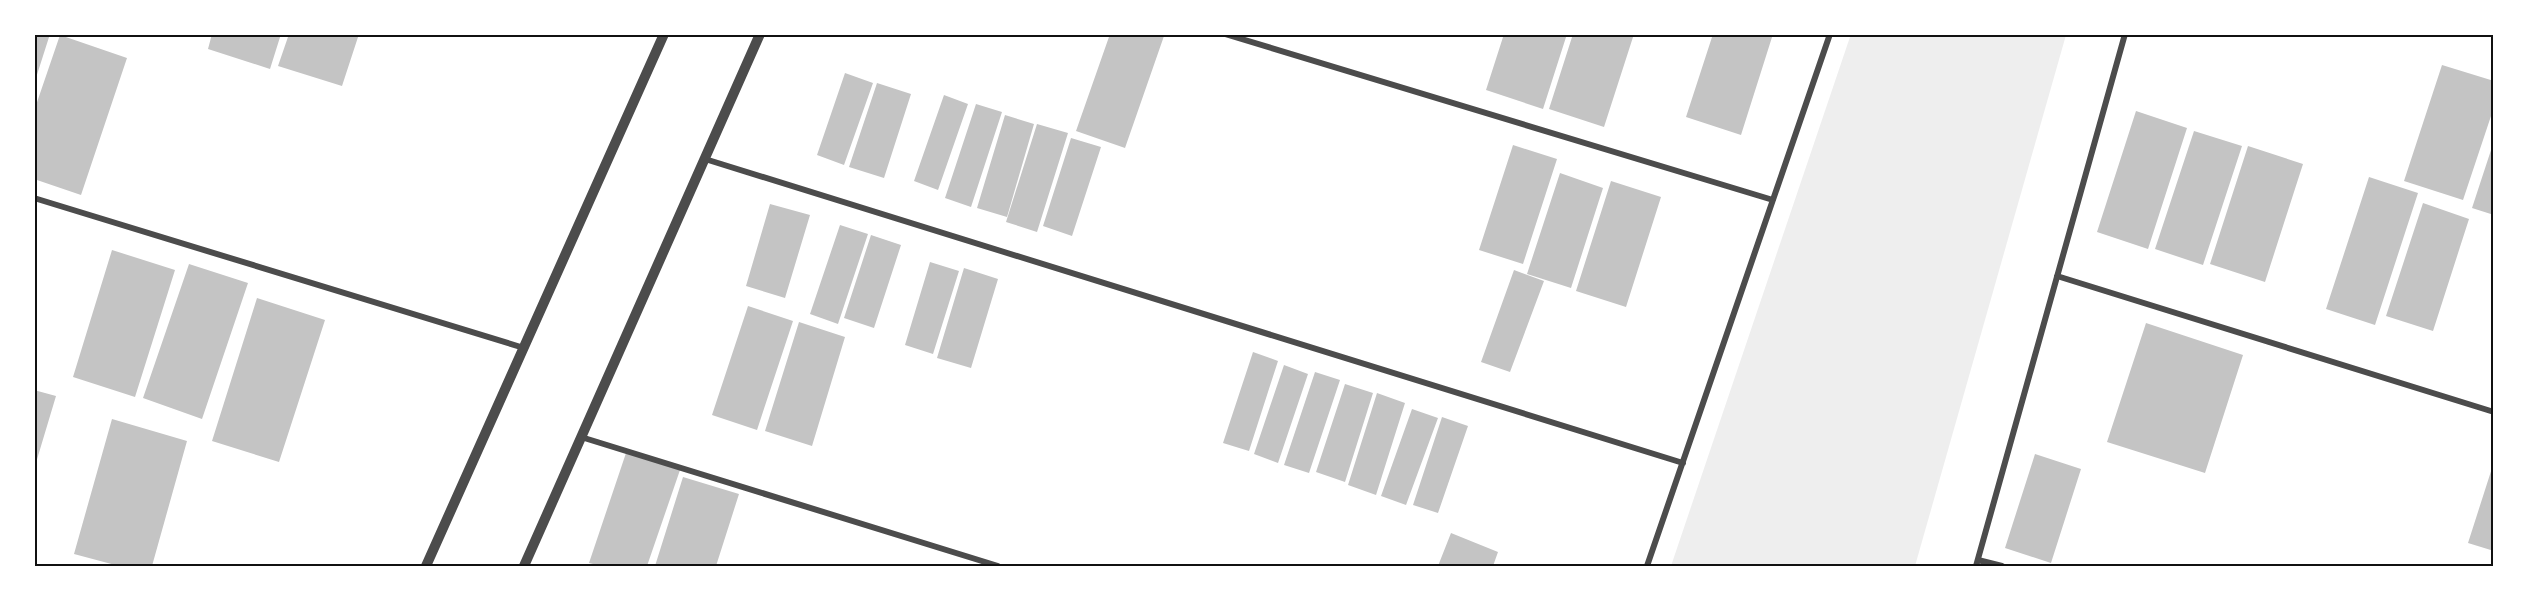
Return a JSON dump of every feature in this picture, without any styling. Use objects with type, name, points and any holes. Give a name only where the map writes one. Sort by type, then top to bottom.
[{"type":"street","points":[[426,567],[664,34]]},
{"type":"street","points":[[524,567],[760,34]]},
{"type":"street","points":[[1225,34],[1773,200]]},
{"type":"street","points":[[1647,567],[1830,34]]},
{"type":"street","points":[[2001,567],[1977,563],[2125,34]]},
{"type":"street","points":[[705,159],[1683,463]]},
{"type":"street","points":[[34,198],[525,348]]},
{"type":"street","points":[[2057,276],[2493,412]]},
{"type":"street","points":[[581,437],[998,567]]},
{"type":"shaded area","points":[[1851,34],[2066,35],[1915,566],[1671,566]]},
{"type":"building","points":[[34,34],[50,34],[35,81],[34,81]]},
{"type":"building","points":[[212,34],[281,34],[270,69],[208,49]]},
{"type":"building","points":[[289,34],[359,34],[342,86],[278,66]]},
{"type":"building","points":[[1110,34],[1164,36],[1125,148],[1076,131]]},
{"type":"building","points":[[1504,34],[1567,34],[1543,109],[1486,90]]},
{"type":"building","points":[[1573,34],[1634,34],[1604,127],[1549,109]]},
{"type":"building","points":[[1713,34],[1773,34],[1741,135],[1686,117]]},
{"type":"building","points":[[60,35],[127,58],[81,195],[34,179],[34,111]]},
{"type":"building","points":[[2442,65],[2494,81],[2494,107],[2463,200],[2404,181]]},
{"type":"building","points":[[845,73],[873,83],[844,165],[817,155]]},
{"type":"building","points":[[877,83],[911,94],[884,178],[849,167]]},
{"type":"building","points":[[944,95],[968,104],[938,190],[914,181]]},
{"type":"building","points":[[976,104],[1002,112],[971,207],[945,198]]},
{"type":"building","points":[[2136,111],[2187,128],[2148,249],[2097,232]]},
{"type":"building","points":[[1005,115],[1034,124],[1007,217],[977,208]]},
{"type":"building","points":[[1037,124],[1068,133],[1037,232],[1006,222]]},
{"type":"building","points":[[2194,131],[2242,146],[2203,265],[2155,249]]},
{"type":"building","points":[[1071,138],[1101,147],[1072,236],[1043,226]]},
{"type":"building","points":[[2494,144],[2494,215],[2472,208]]},
{"type":"building","points":[[1513,145],[1557,159],[1523,264],[1479,250]]},
{"type":"building","points":[[2248,146],[2303,164],[2265,282],[2210,264]]},
{"type":"building","points":[[1560,173],[1603,188],[1571,288],[1527,274]]},
{"type":"building","points":[[2369,177],[2418,193],[2375,325],[2326,309]]},
{"type":"building","points":[[1611,181],[1661,197],[1626,307],[1576,291]]},
{"type":"building","points":[[2423,203],[2469,219],[2433,331],[2386,316]]},
{"type":"building","points":[[770,204],[810,215],[785,298],[746,286]]},
{"type":"building","points":[[840,225],[868,234],[838,324],[810,314]]},
{"type":"building","points":[[871,235],[901,245],[874,328],[844,318]]},
{"type":"building","points":[[112,250],[175,270],[135,397],[73,377]]},
{"type":"building","points":[[930,262],[959,271],[933,354],[905,345]]},
{"type":"building","points":[[189,264],[248,283],[202,419],[143,398]]},
{"type":"building","points":[[964,268],[998,279],[971,368],[937,358]]},
{"type":"building","points":[[1514,270],[1544,281],[1510,372],[1481,362]]},
{"type":"building","points":[[257,298],[325,320],[279,462],[212,441]]},
{"type":"building","points":[[748,306],[793,321],[757,430],[712,415]]},
{"type":"building","points":[[799,322],[845,337],[812,446],[765,431]]},
{"type":"building","points":[[2146,323],[2243,355],[2205,473],[2107,442]]},
{"type":"building","points":[[1253,352],[1278,361],[1249,451],[1223,443]]},
{"type":"building","points":[[1284,365],[1308,374],[1278,463],[1254,454]]},
{"type":"building","points":[[1315,372],[1340,380],[1309,473],[1284,465]]},
{"type":"building","points":[[1345,384],[1373,393],[1345,482],[1316,472]]},
{"type":"building","points":[[34,390],[56,396],[35,466],[34,466]]},
{"type":"building","points":[[1377,393],[1405,403],[1376,495],[1348,485]]},
{"type":"building","points":[[1412,409],[1438,418],[1406,505],[1381,496]]},
{"type":"building","points":[[1442,417],[1468,426],[1438,513],[1413,505]]},
{"type":"building","points":[[112,419],[187,441],[152,566],[119,566],[74,554]]},
{"type":"building","points":[[626,453],[680,470],[647,566],[601,566],[589,563]]},
{"type":"building","points":[[2035,454],[2081,469],[2051,563],[2005,548]]},
{"type":"building","points":[[2494,465],[2494,551],[2468,543]]},
{"type":"building","points":[[683,477],[739,494],[716,566],[655,566]]},
{"type":"building","points":[[1451,533],[1498,552],[1493,566],[1438,566]]}]
